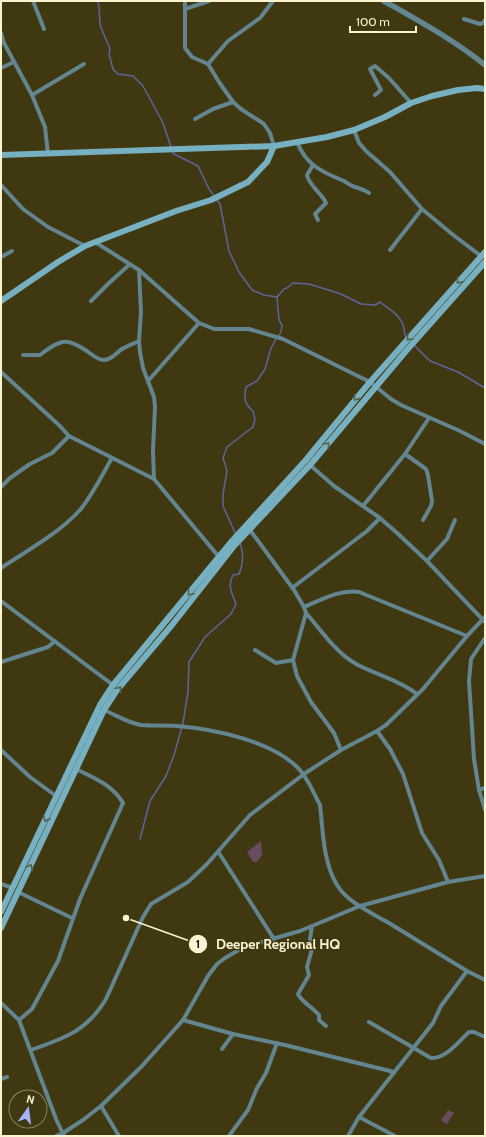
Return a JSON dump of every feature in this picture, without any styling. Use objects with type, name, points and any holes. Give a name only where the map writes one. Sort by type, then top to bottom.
[{"type":"main road","points":[[1,155],[176,148],[274,146],[327,137],[354,130],[385,117],[411,103],[432,96],[458,90],[477,88],[485,89]]},
{"type":"main road","points":[[1,301],[58,262],[85,246],[176,211],[211,200],[248,182],[267,162],[274,146]]},
{"type":"main road","points":[[1,928],[15,890],[42,834],[76,769],[104,710],[117,690],[219,557],[264,510],[370,382],[403,349],[484,257]]},
{"type":"main road","points":[[243,533],[250,530],[264,510],[310,465],[376,387],[403,349]]},
{"type":"main road","points":[[42,834],[56,796],[100,705],[113,685],[169,622],[233,543]]},
{"type":"main road","points":[[1,912],[15,890]]},
{"type":"street","points":[[33,1],[44,29]]},
{"type":"street","points":[[186,1],[185,48],[192,57],[208,64],[219,82],[241,109],[264,124],[270,133],[274,146]]},
{"type":"street","points":[[185,9],[209,1]]},
{"type":"street","points":[[208,64],[228,41],[260,18],[273,1]]},
{"type":"street","points":[[384,1],[435,30],[470,53],[485,65]]},
{"type":"street","points":[[464,19],[480,24],[485,20]]},
{"type":"street","points":[[1,33],[4,43],[32,95],[45,127],[48,154]]},
{"type":"street","points":[[1,68],[14,62]]},
{"type":"street","points":[[32,95],[84,64]]},
{"type":"street","points":[[375,95],[381,90],[370,69],[375,66],[389,78],[411,103]]},
{"type":"street","points":[[195,119],[213,109],[234,102]]},
{"type":"street","points":[[354,130],[359,143],[401,184],[422,209],[452,234],[484,257]]},
{"type":"street","points":[[297,142],[301,152],[322,172],[355,187],[363,189],[369,193]]},
{"type":"street","points":[[313,165],[307,175],[308,178],[318,193],[326,201],[326,203],[315,214],[318,220]]},
{"type":"street","points":[[1,185],[23,209],[48,227],[85,246]]},
{"type":"street","points":[[390,250],[422,209]]},
{"type":"street","points":[[95,242],[139,270],[199,324],[214,329],[249,329],[283,339],[370,382],[401,405],[460,431],[485,444]]},
{"type":"street","points":[[1,257],[12,251]]},
{"type":"street","points":[[92,301],[130,264]]},
{"type":"street","points":[[139,270],[142,312],[139,341],[141,360],[154,397],[155,407],[153,451],[154,479]]},
{"type":"street","points":[[148,381],[199,324]]},
{"type":"street","points":[[23,355],[40,355],[53,345],[61,342],[71,342],[77,344],[99,359],[105,360],[110,359],[121,349],[139,341]]},
{"type":"street","points":[[1,372],[69,436],[154,479],[219,557]]},
{"type":"street","points":[[362,506],[404,454],[429,418]]},
{"type":"street","points":[[1,487],[10,478],[30,464],[52,453],[69,436]]},
{"type":"street","points":[[404,454],[426,469],[428,475],[432,501],[431,506],[423,520]]},
{"type":"street","points":[[1,568],[58,530],[80,510],[94,491],[112,458]]},
{"type":"street","points":[[31,1050],[74,1033],[93,1018],[106,999],[143,917],[151,904],[188,882],[219,853],[250,815],[304,774],[341,750],[386,725],[418,694],[467,636],[484,620],[427,561],[380,518],[334,486],[310,465]]},
{"type":"street","points":[[292,588],[367,531],[380,518]]},
{"type":"street","points":[[427,561],[448,539],[455,520]]},
{"type":"street","points":[[250,530],[292,588],[306,613],[339,651],[349,660],[406,686],[418,694]]},
{"type":"street","points":[[304,607],[340,593],[353,591],[359,592],[467,636]]},
{"type":"street","points":[[1,601],[113,685]]},
{"type":"street","points":[[306,613],[293,660],[297,676],[311,702],[334,733],[341,750]]},
{"type":"street","points":[[485,638],[474,654],[470,667],[474,759],[479,790],[485,810]]},
{"type":"street","points":[[1,662],[48,647],[55,641]]},
{"type":"street","points":[[255,650],[276,663],[293,660]]},
{"type":"street","points":[[104,710],[140,725],[179,726],[221,733],[260,744],[282,754],[304,774],[320,805],[326,852],[334,878],[342,892],[360,906],[467,971],[485,980]]},
{"type":"street","points":[[377,731],[390,749],[403,774],[422,833],[439,860],[448,882]]},
{"type":"street","points":[[1,750],[30,777],[56,796]]},
{"type":"street","points":[[19,1020],[32,1009],[58,961],[72,918],[123,804],[109,787],[76,769]]},
{"type":"street","points":[[479,790],[485,788]]},
{"type":"street","points":[[219,853],[274,939]]},
{"type":"street","points":[[56,1136],[64,1135],[101,1106],[142,1066],[183,1020],[206,980],[218,964],[225,958],[244,947],[274,939],[312,926],[360,906],[448,882],[485,876]]},
{"type":"street","points":[[1,884],[72,918]]},
{"type":"street","points":[[312,926],[310,939],[312,948],[307,967],[309,975],[298,994],[301,1000],[313,1008],[319,1015],[319,1020],[326,1026]]},
{"type":"street","points":[[348,1136],[359,1117],[433,1023],[441,1006],[467,971]]},
{"type":"street","points":[[1,1003],[19,1020],[56,1120],[64,1135]]},
{"type":"street","points":[[183,1020],[233,1034],[278,1043],[394,1072]]},
{"type":"street","points":[[369,1022],[427,1056],[436,1058],[457,1044],[469,1032],[474,1032],[485,1037]]},
{"type":"street","points":[[222,1049],[233,1034]]},
{"type":"street","points":[[229,1136],[248,1110],[257,1088],[266,1073],[278,1043]]},
{"type":"street","points":[[1,1079],[7,1077]]},
{"type":"street","points":[[101,1106],[119,1136]]},
{"type":"street","points":[[359,1117],[395,1136]]},
{"type":"shaded area","points":[[261,841],[262,855],[257,862],[253,862],[247,852]]},
{"type":"shaded area","points":[[448,1110],[454,1113],[447,1124],[441,1120]]},
{"type":"waterway","points":[[97,1],[99,5],[100,25],[110,49],[109,54],[113,69],[118,74],[133,76],[143,86],[163,123],[171,147]]},
{"type":"waterway","points":[[172,151],[174,154],[198,166],[209,189],[215,197]]},
{"type":"waterway","points":[[217,200],[220,204],[229,251],[239,272],[252,290],[264,295],[277,297],[284,289],[293,283],[309,284],[341,294],[361,304],[375,305],[380,302],[399,318],[404,326],[406,337]]},
{"type":"waterway","points":[[277,297],[279,320],[282,325],[279,336]]},
{"type":"waterway","points":[[236,535],[223,506],[223,494],[227,471],[223,458],[227,447],[253,427],[255,419],[253,411],[245,400],[246,387],[257,381],[265,369],[271,348],[276,339]]},
{"type":"waterway","points":[[414,345],[430,361],[458,372],[485,388]]},
{"type":"waterway","points":[[140,839],[150,801],[166,776],[174,755],[183,723],[188,692],[189,662],[205,637],[231,614],[236,604],[230,583],[233,575],[239,574],[241,567],[242,555],[240,543]]},
{"type":"place","name":"Deeper Regional HQ","points":[[126,918]]}]
